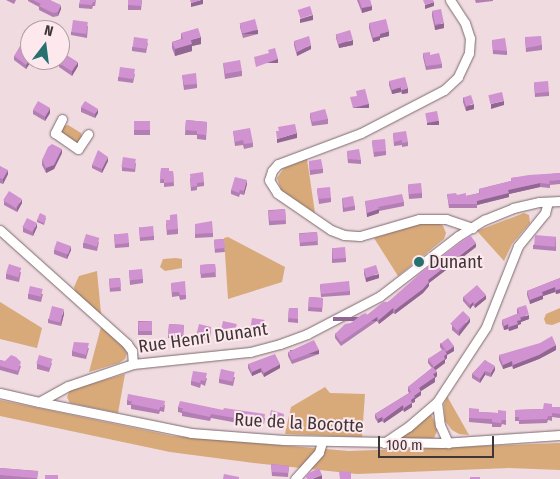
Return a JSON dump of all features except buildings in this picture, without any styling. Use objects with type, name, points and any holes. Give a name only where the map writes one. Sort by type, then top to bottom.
[{"type":"street","points":[[450,0],[465,23],[470,38],[469,53],[458,78],[444,90],[361,133],[278,164],[272,171],[269,180],[277,193],[330,230],[344,235],[360,236],[419,219],[434,218],[446,219],[472,228]]},
{"type":"street","points":[[62,119],[55,133],[78,149],[88,134]]},
{"type":"street","name":"Rue Henri Dunant","points":[[39,402],[68,386],[133,364],[250,352],[307,334],[380,296],[472,228],[513,208],[560,201]]},
{"type":"street","points":[[384,443],[408,427],[437,402],[486,326],[518,246],[545,213],[548,202]]},
{"type":"street","points":[[0,230],[127,344],[132,351],[133,364]]},
{"type":"street","points":[[0,393],[39,402]]},
{"type":"street","name":"Rue de la Bocotte","points":[[39,402],[191,433],[322,442],[448,443],[560,435]]},
{"type":"street","points":[[437,402],[440,425],[448,443]]},
{"type":"street","points":[[295,479],[319,452],[322,442]]},
{"type":"shaded area","points":[[68,125],[81,133],[82,137],[78,143],[74,143],[60,131],[64,126]]},
{"type":"shaded area","points":[[307,159],[315,213],[281,190],[277,178],[284,168]]},
{"type":"shaded area","points":[[524,213],[529,215],[530,223],[512,244],[504,261],[477,231]]},
{"type":"shaded area","points":[[438,223],[443,226],[446,233],[444,239],[398,276],[374,238],[419,224]]},
{"type":"shaded area","points":[[228,237],[285,267],[282,282],[228,299],[224,238]]},
{"type":"shaded area","points":[[163,259],[182,259],[182,268],[165,271],[160,267]]},
{"type":"shaded area","points":[[97,271],[100,315],[76,294],[74,287],[79,276]]},
{"type":"shaded area","points":[[0,302],[42,328],[37,348],[0,339]]},
{"type":"shaded area","points":[[560,308],[560,322],[552,325],[546,324],[544,319],[546,314]]},
{"type":"shaded area","points":[[101,327],[122,345],[127,353],[125,359],[119,363],[89,372]]},
{"type":"shaded area","points":[[125,374],[118,413],[70,403],[67,397],[70,390]]},
{"type":"shaded area","points":[[325,387],[330,393],[365,394],[362,437],[285,434],[291,407]]},
{"type":"shaded area","points":[[447,396],[469,435],[459,434],[452,430],[445,421],[444,405]]},
{"type":"shaded area","points":[[0,400],[173,436],[349,451],[560,443],[560,470],[509,468],[357,474],[254,463],[170,452],[0,416]]},
{"type":"shaded area","points":[[431,414],[438,429],[434,438],[403,438],[402,436]]},
{"type":"place","name":"Dunant","points":[[419,262]]}]
